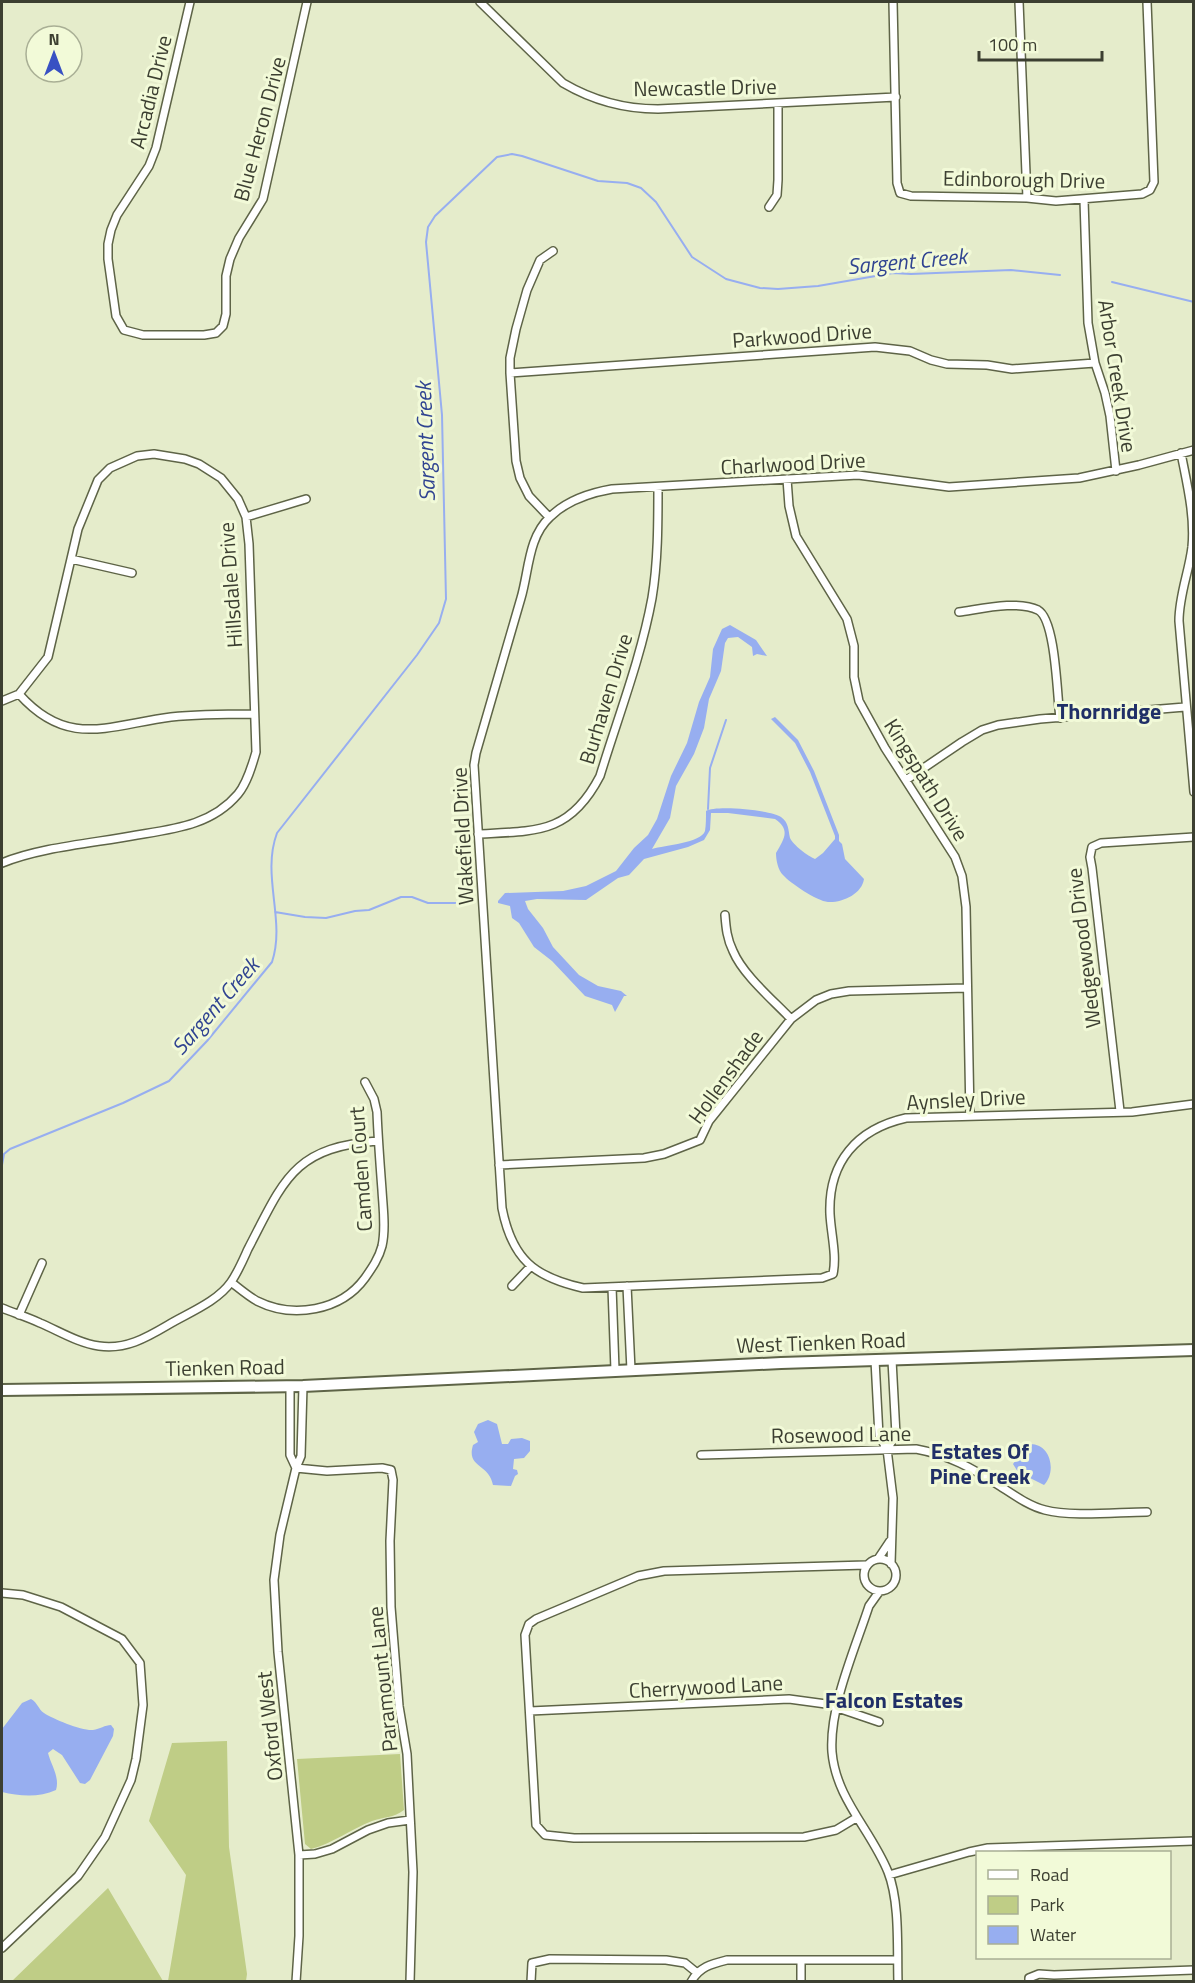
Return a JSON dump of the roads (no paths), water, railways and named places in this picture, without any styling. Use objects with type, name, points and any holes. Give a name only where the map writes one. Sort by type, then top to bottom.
[{"type":"street","name":"Arcadia Drive","points":[[190,2],[156,148],[149,166],[117,215],[108,244],[108,259],[116,316],[124,330],[143,334],[204,335],[216,333],[220,329]]},
{"type":"street","name":"Blue Heron Drive","points":[[220,329],[224,326],[226,314],[226,276],[230,259],[239,238],[263,199],[269,178],[307,2]]},
{"type":"street","name":"Newcastle Drive","points":[[480,2],[563,83],[614,104],[646,109],[896,97]]},
{"type":"street","name":"Edinborough Drive","points":[[893,2],[897,183],[900,193],[911,196],[1027,198],[1056,201],[1142,194],[1150,190],[1154,182],[1146,2]]},
{"type":"street","points":[[1019,2],[1027,198]]},
{"type":"street","points":[[769,207],[777,195],[778,104]]},
{"type":"street","name":"Arbor Creek Drive","points":[[1084,200],[1088,323],[1095,363],[1110,416],[1116,471],[1181,453]]},
{"type":"street","points":[[549,518],[529,496],[519,478],[510,358],[527,290],[540,260],[553,251]]},
{"type":"street","name":"Parkwood Drive","points":[[510,373],[875,347],[910,351],[947,364],[987,365],[1012,369],[1095,363]]},
{"type":"street","points":[[1194,450],[1181,453],[1193,527],[1188,573],[1179,607],[1185,707],[1194,792]]},
{"type":"street","name":"Hillsdale Drive","points":[[2,701],[19,694],[48,657],[78,529],[98,480],[110,468],[137,456],[154,454],[185,459],[216,474],[238,499],[246,517],[249,544],[256,752],[252,767],[239,793],[216,813],[189,825],[29,855],[2,863]]},
{"type":"street","name":"Charlwood Drive","points":[[549,518],[570,502],[590,493],[612,489],[858,475],[949,487],[1079,478],[1116,471]]},
{"type":"street","name":"Kingspath Drive","points":[[787,479],[789,506],[796,536],[847,619],[854,645],[855,677],[859,701],[864,714],[955,857],[962,876],[966,907],[970,1116]]},
{"type":"street","name":"Burhaven Drive","points":[[478,834],[544,829],[578,810],[590,796],[600,776],[646,627],[652,595],[658,521],[658,487]]},
{"type":"street","points":[[246,517],[306,499]]},
{"type":"street","name":"Wakefield Drive","points":[[531,1266],[512,1242],[505,1225],[502,1208],[474,765],[523,592],[528,561],[537,537],[549,518]]},
{"type":"street","points":[[71,559],[132,573]]},
{"type":"street","points":[[959,612],[1020,606],[1037,609],[1044,615],[1051,631],[1059,718]]},
{"type":"street","points":[[19,694],[43,716],[57,724],[95,730],[173,717],[254,714]]},
{"type":"street","points":[[906,780],[981,730],[1009,723],[1185,707]]},
{"type":"street","name":"Wedgewood Drive","points":[[1120,1112],[1090,857],[1092,847],[1101,843],[1194,837]]},
{"type":"street","points":[[725,915],[727,935],[734,954],[747,972],[791,1019]]},
{"type":"street","name":"Hollenshade","points":[[500,1165],[644,1158],[664,1154],[700,1140],[709,1120],[791,1019],[816,1000],[831,994],[849,991],[967,988]]},
{"type":"street","name":"Camden Court","points":[[231,1282],[259,1302],[274,1307],[305,1311],[333,1304],[360,1284],[378,1257],[384,1231],[377,1112],[365,1082]]},
{"type":"street","name":"Aynsley Drive","points":[[531,1266],[557,1282],[583,1288],[822,1278],[833,1274],[835,1263],[830,1211],[831,1189],[839,1166],[851,1146],[886,1122],[906,1118],[1120,1112],[1194,1104]]},
{"type":"street","points":[[2,1308],[93,1345],[119,1346],[144,1339],[206,1303],[231,1282],[274,1199],[294,1170],[304,1161],[335,1147],[378,1141]]},
{"type":"street","points":[[19,1315],[42,1263]]},
{"type":"street","points":[[512,1286],[531,1266]]},
{"type":"street","points":[[627,1286],[631,1370]]},
{"type":"street","points":[[612,1287],[615,1370]]},
{"type":"street","name":"West Tienken Road","points":[[449,1379],[615,1370],[1194,1350]]},
{"type":"street","points":[[875,1360],[879,1436],[887,1449],[893,1498],[890,1541],[891,1563],[896,1579],[890,1588],[879,1592],[869,1606],[836,1708],[832,1734],[833,1763],[841,1790],[875,1846],[889,1875],[895,1906],[898,1982]]},
{"type":"street","points":[[887,1449],[896,1435],[892,1360]]},
{"type":"street","name":"Tienken Road","points":[[2,1390],[303,1386],[449,1379]]},
{"type":"street","name":"Oxford West","points":[[290,1386],[290,1455],[296,1468]]},
{"type":"street","name":"Oxford West","points":[[296,1982],[299,1936],[299,1855],[278,1652],[274,1580],[276,1552],[296,1468],[301,1456],[303,1386]]},
{"type":"street","name":"Rosewood Lane","points":[[701,1455],[916,1449],[942,1454],[964,1464],[1026,1502],[1044,1510],[1062,1513],[1148,1512]]},
{"type":"street","name":"Paramount Lane","points":[[296,1468],[327,1472],[382,1468],[392,1470],[391,1607],[399,1706],[407,1754],[413,1872],[410,1982]]},
{"type":"street","points":[[856,1818],[836,1830],[804,1837],[558,1838],[545,1835],[536,1825],[525,1635],[529,1624],[638,1576],[664,1571],[866,1565],[878,1559],[890,1541]]},
{"type":"street","points":[[878,1559],[891,1563]]},
{"type":"street","points":[[863,1576],[866,1565]]},
{"type":"street","points":[[852,1566],[863,1576],[868,1587],[869,1606]]},
{"type":"street","points":[[868,1587],[879,1592]]},
{"type":"street","points":[[2,1593],[23,1595],[61,1607],[122,1639],[140,1663],[142,1705],[138,1748],[131,1780],[110,1828],[78,1876],[2,1948]]},
{"type":"street","name":"Cherrywood Lane","points":[[530,1711],[789,1699],[812,1701],[879,1722]]},
{"type":"street","points":[[299,1855],[332,1850],[368,1830],[388,1823],[410,1820]]},
{"type":"street","points":[[889,1875],[969,1851],[988,1848],[1194,1841]]},
{"type":"street","points":[[531,1982],[532,1963],[550,1959],[666,1960],[685,1963],[696,1972]]},
{"type":"street","points":[[691,1982],[696,1972],[712,1963],[727,1960],[897,1960]]},
{"type":"street","points":[[801,1960],[801,1982]]},
{"type":"street","points":[[1029,1982],[1029,1978],[1039,1974],[1194,1970]]},
{"type":"water","points":[[730,625],[756,640],[767,656],[757,654],[753,656],[752,647],[738,637],[728,638],[725,643],[721,671],[709,699],[704,728],[694,754],[676,786],[670,818],[652,849],[697,838],[705,831],[706,811],[731,808],[775,814],[784,819],[790,838],[797,847],[815,859],[823,853],[835,836],[810,772],[795,743],[771,719],[775,717],[798,740],[814,771],[839,835],[845,859],[864,879],[860,889],[839,901],[828,902],[817,898],[791,882],[780,870],[776,853],[784,831],[780,823],[775,819],[711,813],[710,830],[704,840],[688,847],[644,859],[629,875],[618,878],[586,900],[537,899],[525,901],[553,947],[579,975],[598,986],[621,991],[627,996],[624,996],[615,1012],[612,1005],[585,996],[552,961],[534,947],[519,923],[512,918],[510,906],[498,903],[498,901],[505,893],[563,891],[586,886],[616,871],[634,848],[648,835],[657,819],[671,776],[687,743],[699,702],[710,677],[713,649],[722,629]]},
{"type":"water","points":[[488,1420],[497,1424],[502,1444],[508,1444],[511,1439],[522,1438],[530,1441],[530,1451],[524,1458],[514,1459],[513,1469],[517,1470],[518,1474],[511,1486],[493,1485],[491,1478],[473,1458],[473,1445],[478,1442],[474,1432],[478,1424]]},
{"type":"water","points":[[1028,1444],[1042,1448],[1050,1459],[1050,1473],[1044,1485],[1018,1472],[1013,1464]]},
{"type":"water","points":[[31,1699],[44,1713],[68,1724],[93,1730],[111,1725],[114,1729],[113,1736],[90,1780],[85,1784],[80,1783],[62,1755],[53,1749],[48,1753],[56,1776],[56,1790],[29,1795],[2,1792],[2,1729],[22,1703]]},
{"type":"waterway","name":"Sargent Creek","points":[[2,1165],[4,1154],[10,1149],[123,1103],[169,1081],[207,1041],[272,962],[276,946],[276,914],[271,865],[277,833],[417,655],[439,623],[446,599],[442,415],[426,242],[428,227],[435,216],[497,157],[512,154],[522,156],[598,181],[627,183],[641,188],[656,202],[692,257],[726,279],[760,288],[818,286],[893,273],[1011,270],[1060,275]]},
{"type":"waterway","name":"Sargent Creek","points":[[1112,282],[1194,302]]},
{"type":"waterway","points":[[708,809],[710,768],[726,720]]},
{"type":"waterway","points":[[275,912],[326,918],[369,910],[401,897],[412,897],[428,903],[472,903]]},
{"type":"district","name":"Thornridge","points":[[1109,711]]},
{"type":"district","name":"Estates Of Pine Creek","points":[[980,1464]]},
{"type":"district","name":"Falcon Estates","points":[[894,1700]]}]
